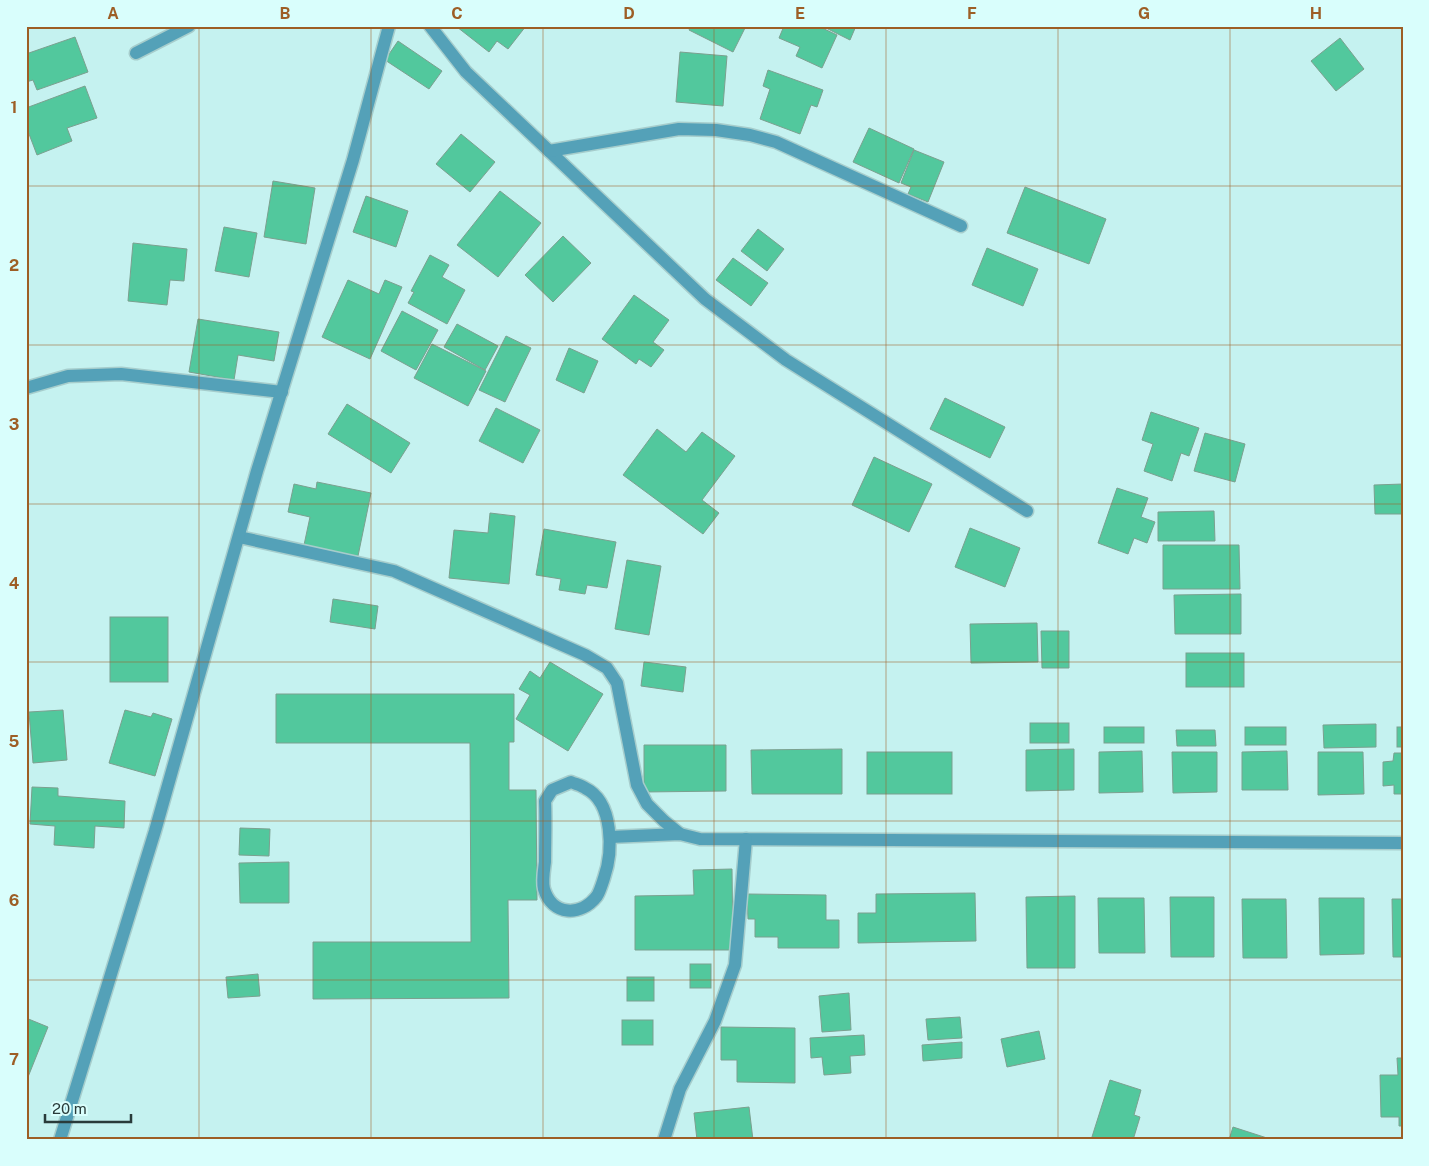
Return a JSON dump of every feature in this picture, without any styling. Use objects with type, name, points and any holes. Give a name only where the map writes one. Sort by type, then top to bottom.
[{"type":"street","points":[[136,53],[189,26]]},
{"type":"street","points":[[60,1140],[155,831],[239,537],[353,160],[389,26]]},
{"type":"street","points":[[430,26],[466,72],[705,299],[778,355],[1027,511]]},
{"type":"street","points":[[549,151],[679,130],[716,130],[750,135],[776,142],[961,226]]},
{"type":"street","points":[[26,388],[68,376],[121,374],[282,392]]},
{"type":"street","points":[[239,537],[394,571],[585,655],[607,668],[617,683],[637,784],[647,804],[680,834]]},
{"type":"street","points":[[571,782],[587,788],[598,800],[605,813],[610,837],[606,871],[597,895],[580,909],[569,912],[558,908],[550,902],[544,887],[545,801],[552,790],[571,782]]},
{"type":"street","points":[[610,837],[680,834],[700,839],[1403,843]]},
{"type":"street","points":[[664,1140],[680,1089],[715,1021],[735,966],[746,839]]},
{"type":"building","points":[[526,26],[508,49],[497,41],[489,52],[457,27]]},
{"type":"building","points":[[691,26],[746,26],[733,52],[689,30]]},
{"type":"building","points":[[784,26],[818,26],[837,35],[822,68],[796,56],[800,47],[779,38]]},
{"type":"building","points":[[822,26],[856,26],[850,40]]},
{"type":"building","points":[[75,37],[88,72],[37,90],[33,80],[26,82],[26,54]]},
{"type":"building","points":[[1340,38],[1364,69],[1336,91],[1311,61]]},
{"type":"building","points":[[398,41],[442,71],[429,89],[385,60]]},
{"type":"building","points":[[680,52],[727,56],[723,106],[676,102]]},
{"type":"building","points":[[768,70],[823,90],[817,107],[811,105],[800,134],[760,119],[770,89],[763,86]]},
{"type":"building","points":[[85,86],[97,118],[67,128],[72,141],[37,155],[26,126],[26,108]]},
{"type":"building","points":[[869,128],[914,149],[899,183],[853,162]]},
{"type":"building","points":[[461,134],[495,162],[470,192],[436,164]]},
{"type":"building","points":[[914,150],[944,162],[928,202],[908,194],[911,187],[901,183]]},
{"type":"building","points":[[273,181],[315,188],[306,244],[264,237]]},
{"type":"building","points":[[1025,187],[1106,219],[1089,264],[1007,233]]},
{"type":"building","points":[[500,191],[541,223],[498,277],[457,245]]},
{"type":"building","points":[[366,196],[408,211],[396,247],[353,232]]},
{"type":"building","points":[[224,227],[257,233],[249,277],[215,271]]},
{"type":"building","points":[[758,229],[784,249],[767,271],[741,251]]},
{"type":"building","points":[[563,236],[591,263],[553,302],[525,275]]},
{"type":"building","points":[[133,243],[187,249],[184,281],[170,280],[167,305],[128,301]]},
{"type":"building","points":[[987,248],[1038,269],[1023,306],[972,285]]},
{"type":"building","points":[[430,255],[449,265],[442,277],[465,290],[447,324],[408,303],[414,292],[411,291]]},
{"type":"building","points":[[733,258],[768,283],[751,306],[716,280]]},
{"type":"building","points":[[348,280],[379,294],[385,280],[402,287],[370,359],[322,337]]},
{"type":"building","points":[[634,295],[669,320],[653,342],[664,350],[651,367],[639,359],[636,364],[602,339]]},
{"type":"building","points":[[402,311],[438,330],[416,370],[381,351]]},
{"type":"building","points":[[198,319],[279,332],[274,361],[238,355],[234,380],[189,372]]},
{"type":"building","points":[[457,324],[498,346],[485,370],[444,347]]},
{"type":"building","points":[[506,336],[531,348],[505,402],[479,390]]},
{"type":"building","points":[[432,344],[486,371],[468,406],[414,378]]},
{"type":"building","points":[[569,348],[598,361],[584,393],[556,380]]},
{"type":"building","points":[[945,398],[1005,427],[990,458],[930,429]]},
{"type":"building","points":[[347,404],[410,443],[391,473],[328,434]]},
{"type":"building","points":[[496,408],[540,430],[523,463],[479,441]]},
{"type":"building","points":[[1151,412],[1199,428],[1189,456],[1181,453],[1172,481],[1144,471],[1153,444],[1142,440]]},
{"type":"building","points":[[657,429],[686,452],[702,432],[735,456],[702,500],[719,513],[703,534],[623,475]]},
{"type":"building","points":[[1205,433],[1245,444],[1235,482],[1194,471]]},
{"type":"building","points":[[874,457],[932,484],[909,532],[852,505]]},
{"type":"building","points":[[317,482],[371,493],[358,556],[304,545],[310,517],[288,512],[294,484],[316,489]]},
{"type":"building","points":[[1403,484],[1403,514],[1375,514],[1374,485]]},
{"type":"building","points":[[1117,488],[1148,498],[1141,517],[1155,522],[1147,543],[1134,538],[1128,554],[1098,543]]},
{"type":"building","points":[[1214,511],[1215,541],[1158,541],[1158,512]]},
{"type":"building","points":[[490,513],[515,516],[509,584],[449,578],[454,530],[488,533]]},
{"type":"building","points":[[970,528],[1020,548],[1005,587],[955,567]]},
{"type":"building","points":[[544,529],[616,542],[607,588],[587,585],[585,594],[559,590],[561,579],[536,575]]},
{"type":"building","points":[[1163,545],[1239,545],[1240,589],[1163,589]]},
{"type":"building","points":[[627,560],[661,566],[649,635],[615,629]]},
{"type":"building","points":[[1241,594],[1241,634],[1175,634],[1174,595]]},
{"type":"building","points":[[333,599],[378,606],[375,629],[330,622]]},
{"type":"building","points":[[110,617],[168,617],[168,682],[110,682]]},
{"type":"building","points":[[1037,623],[1038,662],[971,663],[970,624]]},
{"type":"building","points":[[1041,631],[1069,631],[1069,668],[1042,668]]},
{"type":"building","points":[[1186,653],[1244,653],[1244,687],[1186,687]]},
{"type":"building","points":[[550,662],[603,694],[568,751],[516,719],[530,695],[519,689],[530,671],[540,678]]},
{"type":"building","points":[[644,662],[686,667],[683,692],[641,686]]},
{"type":"building","points":[[276,694],[514,694],[514,742],[509,742],[509,790],[536,790],[537,900],[508,900],[509,998],[313,999],[313,942],[471,942],[470,743],[276,743]]},
{"type":"building","points":[[63,710],[67,760],[33,763],[29,712]]},
{"type":"building","points":[[125,710],[151,717],[153,713],[172,719],[155,776],[109,763]]},
{"type":"building","points":[[1030,723],[1069,723],[1069,743],[1030,743]]},
{"type":"building","points":[[1376,724],[1376,747],[1324,748],[1323,725]]},
{"type":"building","points":[[1104,727],[1144,727],[1144,743],[1104,743]]},
{"type":"building","points":[[1245,727],[1286,727],[1286,745],[1245,745]]},
{"type":"building","points":[[1397,727],[1403,727],[1403,747],[1397,747]]},
{"type":"building","points":[[1176,730],[1215,730],[1216,746],[1177,746]]},
{"type":"building","points":[[644,745],[726,745],[726,791],[644,792]]},
{"type":"building","points":[[842,749],[842,794],[752,794],[751,750]]},
{"type":"building","points":[[1074,749],[1074,790],[1026,791],[1026,750]]},
{"type":"building","points":[[1142,751],[1143,792],[1099,793],[1099,752]]},
{"type":"building","points":[[1287,751],[1288,790],[1242,790],[1242,752]]},
{"type":"building","points":[[867,752],[952,752],[952,794],[867,794]]},
{"type":"building","points":[[1172,752],[1217,752],[1217,792],[1173,793]]},
{"type":"building","points":[[1318,752],[1363,752],[1364,794],[1318,795]]},
{"type":"building","points":[[1394,753],[1403,753],[1403,794],[1394,794],[1394,785],[1383,786],[1383,762],[1393,761]]},
{"type":"building","points":[[32,787],[58,788],[58,796],[125,801],[124,828],[95,826],[94,848],[54,845],[55,826],[30,824]]},
{"type":"building","points":[[240,828],[270,829],[269,856],[239,855]]},
{"type":"building","points":[[289,862],[289,903],[240,903],[239,863]]},
{"type":"building","points":[[732,869],[733,950],[635,950],[635,896],[694,895],[693,870]]},
{"type":"building","points":[[975,893],[976,941],[858,943],[858,913],[876,913],[876,894]]},
{"type":"building","points":[[747,894],[826,895],[826,920],[839,920],[839,948],[778,948],[778,937],[755,937],[755,919],[748,919]]},
{"type":"building","points":[[1075,896],[1075,968],[1027,968],[1026,897]]},
{"type":"building","points":[[1170,897],[1214,897],[1214,957],[1171,957]]},
{"type":"building","points":[[1098,898],[1144,898],[1145,953],[1099,953]]},
{"type":"building","points":[[1319,898],[1364,898],[1364,954],[1320,955]]},
{"type":"building","points":[[1242,899],[1286,899],[1287,958],[1243,958]]},
{"type":"building","points":[[1392,899],[1403,899],[1403,957],[1393,957]]},
{"type":"building","points":[[690,964],[711,964],[711,988],[690,988]]},
{"type":"building","points":[[258,974],[260,996],[228,998],[226,977]]},
{"type":"building","points":[[627,977],[654,977],[654,1001],[627,1001]]},
{"type":"building","points":[[849,993],[851,1030],[822,1032],[819,996]]},
{"type":"building","points":[[960,1017],[962,1038],[928,1040],[926,1019]]},
{"type":"building","points":[[26,1018],[48,1027],[26,1082]]},
{"type":"building","points":[[622,1020],[653,1020],[653,1045],[622,1045]]},
{"type":"building","points":[[721,1027],[795,1028],[795,1083],[737,1082],[737,1060],[721,1060]]},
{"type":"building","points":[[1039,1031],[1045,1059],[1007,1067],[1001,1039]]},
{"type":"building","points":[[864,1035],[865,1055],[850,1056],[851,1073],[824,1075],[822,1057],[811,1058],[810,1038]]},
{"type":"building","points":[[962,1042],[962,1058],[923,1061],[922,1045]]},
{"type":"building","points":[[1397,1058],[1403,1058],[1403,1126],[1399,1126],[1399,1117],[1381,1117],[1380,1075],[1398,1075]]},
{"type":"building","points":[[1110,1080],[1141,1090],[1134,1115],[1140,1117],[1133,1140],[1091,1140]]},
{"type":"building","points":[[749,1107],[753,1140],[697,1140],[694,1113]]},
{"type":"building","points":[[1233,1127],[1267,1138],[1266,1140],[1229,1140]]}]
